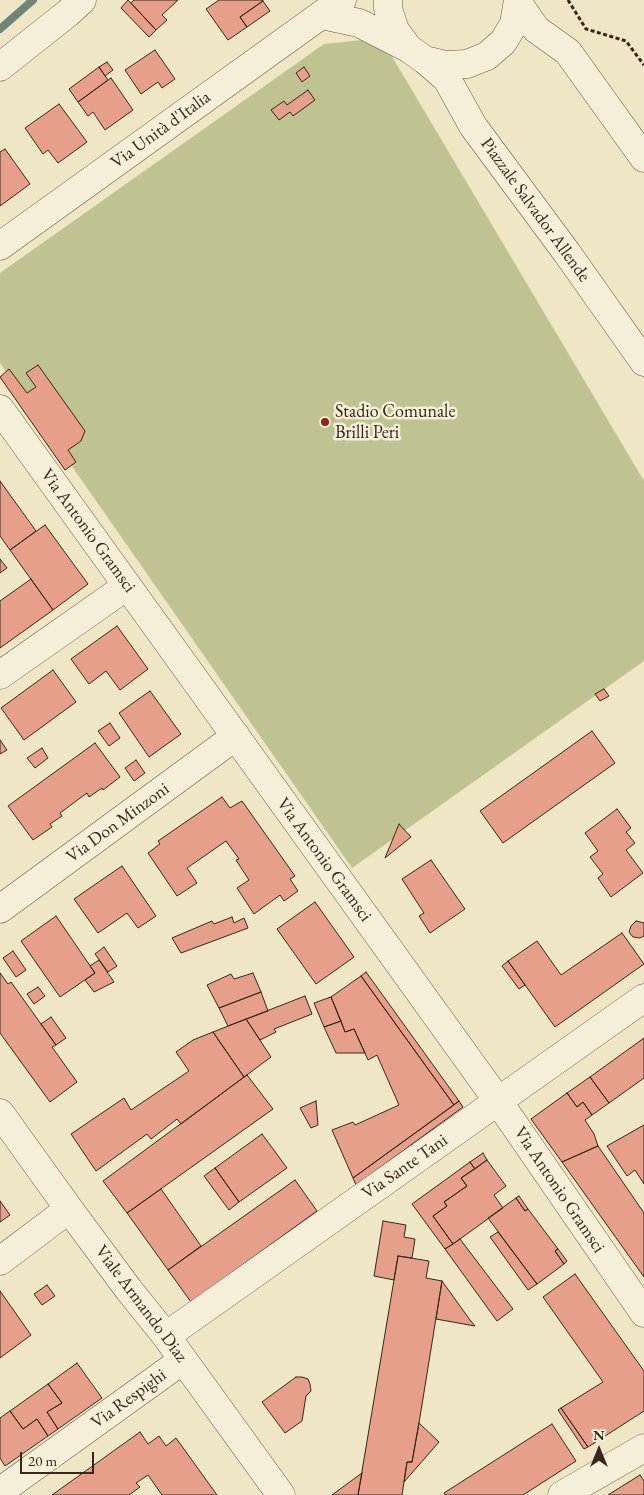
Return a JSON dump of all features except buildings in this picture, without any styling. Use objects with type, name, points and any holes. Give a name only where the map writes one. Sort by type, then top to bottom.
[{"type":"street","points":[[0,67],[82,0]]},
{"type":"street","name":"Piazzale Salvador Allende","points":[[388,0],[388,9],[394,30],[417,54],[447,79],[473,126],[644,362]]},
{"type":"street","points":[[417,54],[446,66],[467,64],[487,56],[503,42],[514,24],[518,2]]},
{"type":"street","points":[[518,2],[536,29],[568,52],[644,158]]},
{"type":"street","name":"Via Unità d'Italia","points":[[0,246],[332,7],[417,54]]},
{"type":"street","name":"Via Antonio Gramsci","points":[[0,409],[498,1101],[644,1313]]},
{"type":"street","points":[[0,675],[128,586]]},
{"type":"street","name":"Via Don Minzoni","points":[[0,909],[236,736]]},
{"type":"street","name":"Via Sante Tani","points":[[166,1336],[644,998]]},
{"type":"street","name":"Viale Armando Diaz","points":[[0,1113],[129,1290],[166,1336],[281,1495]]},
{"type":"street","points":[[0,1261],[69,1209]]},
{"type":"street","name":"Via Respighi","points":[[2,1491],[183,1360]]},
{"type":"street","points":[[562,1495],[644,1448]]},
{"type":"path","points":[[568,0],[586,29],[626,41],[644,66]]},
{"type":"green space","name":"Stadio Comunale Brilli Peri","points":[[381,38],[644,481],[644,661],[352,868],[0,363],[0,273],[324,44]]},
{"type":"waterway","points":[[0,29],[33,0]]},
{"type":"place","name":"Stadio Comunale Brilli Peri","points":[[325,422]]}]
